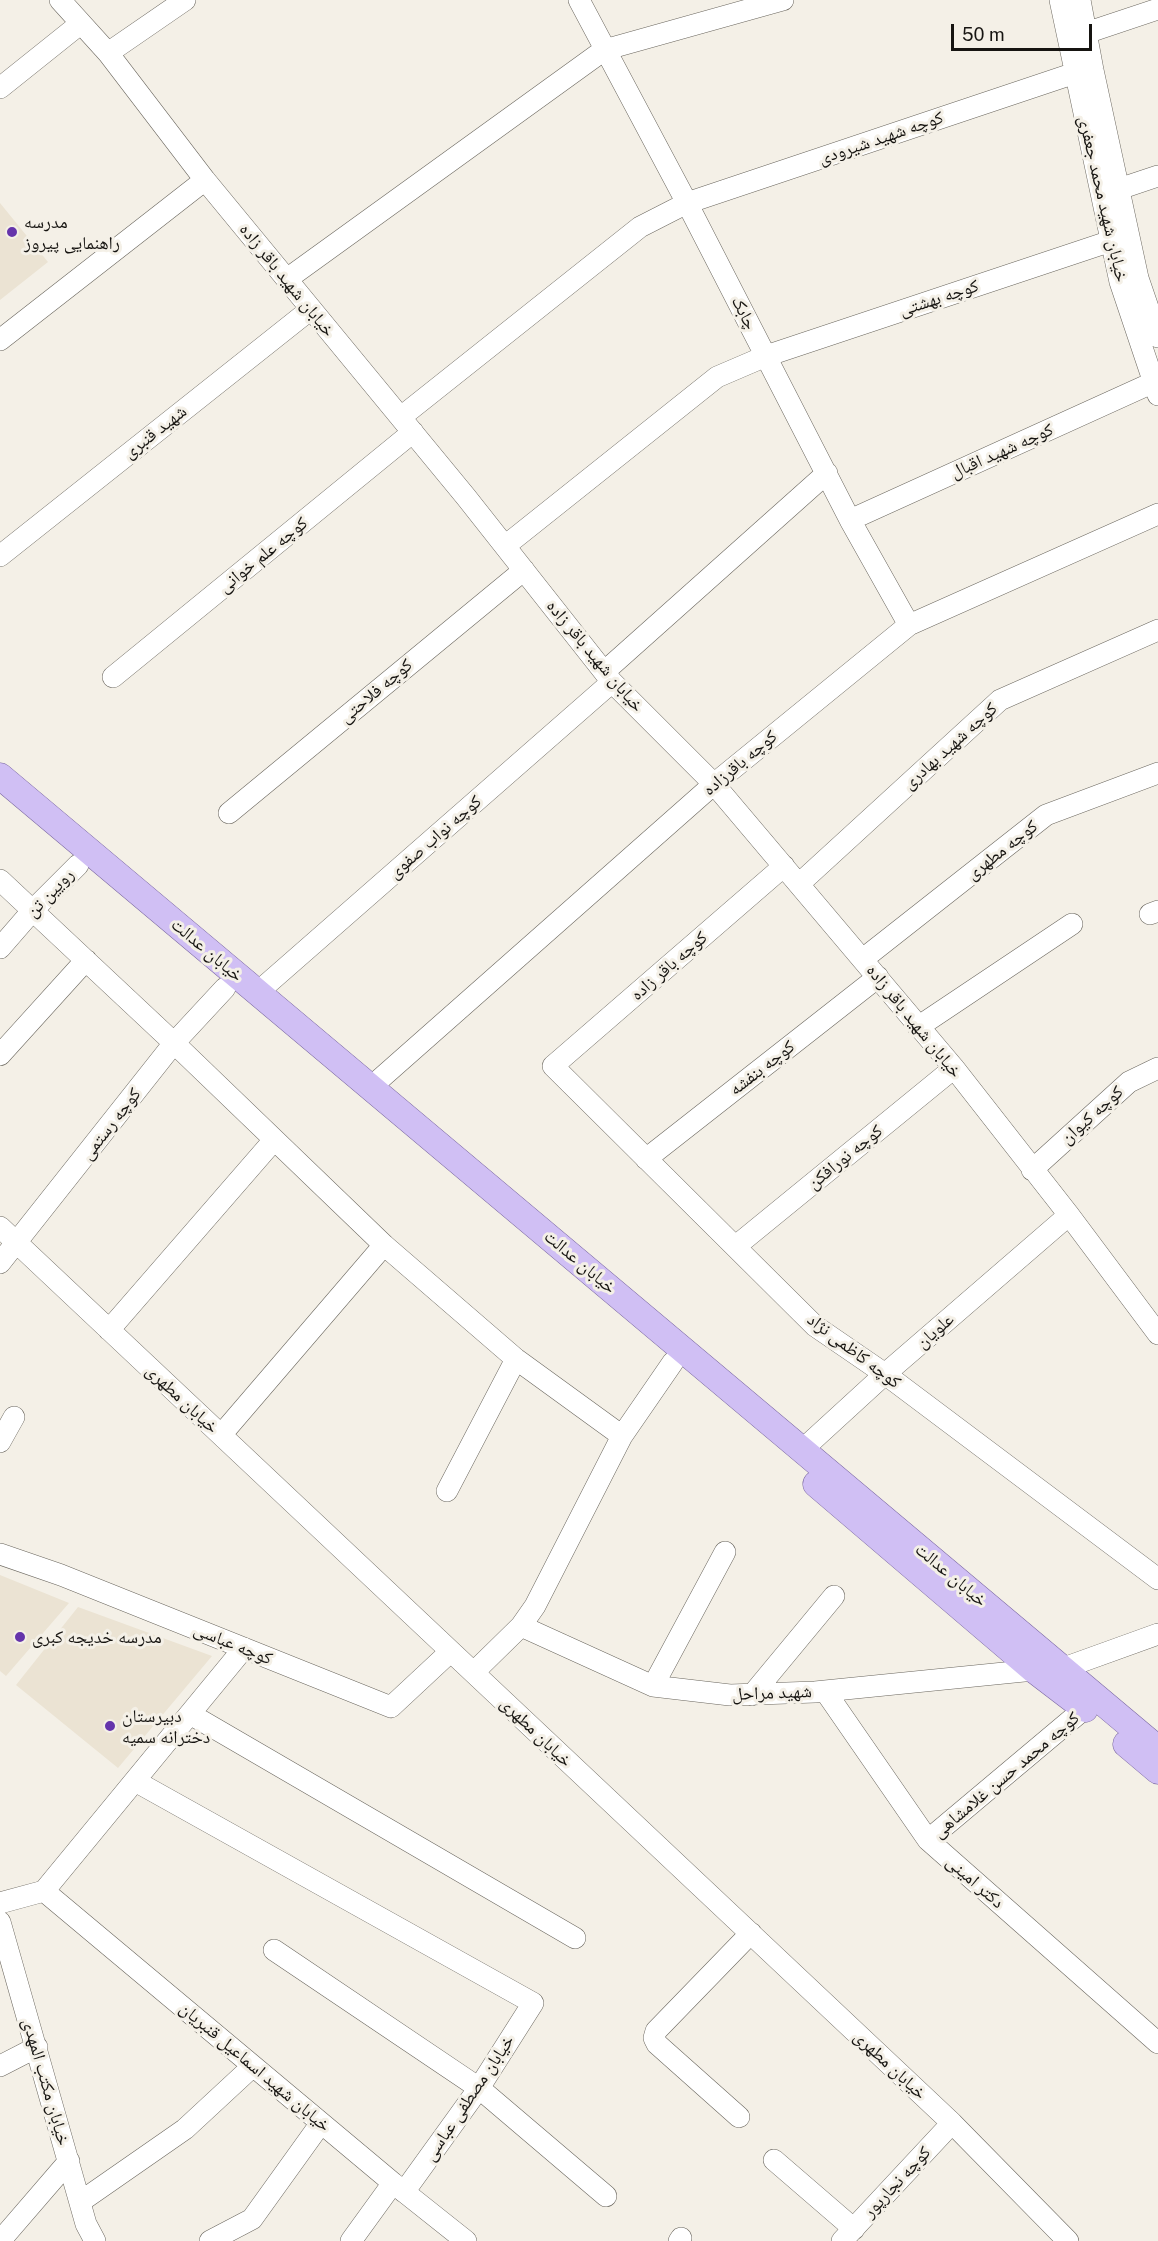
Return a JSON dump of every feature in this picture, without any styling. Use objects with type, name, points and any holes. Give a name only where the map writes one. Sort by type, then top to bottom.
[{"type":"main road","name":"خیابان عدالت","points":[[0,776],[1158,1749]]},
{"type":"main road","name":"خیابان عدالت","points":[[0,800],[673,1362],[1034,1670],[1158,1771]]},
{"type":"street","name":"خیابان شهید باقر زاده","points":[[60,0],[108,53],[205,180],[407,424],[608,677],[714,784],[954,1068],[1156,1328]]},
{"type":"street","points":[[108,53],[185,0]]},
{"type":"street","name":"چابک","points":[[579,0],[687,203],[850,520],[909,625]]},
{"type":"street","points":[[287,279],[604,50],[783,0]]},
{"type":"street","name":"خیابان شهید محمد جعفری","points":[[1060,0],[1120,282],[1156,389]]},
{"type":"street","name":"خیابان شهید محمد جعفری","points":[[1080,0],[1138,278],[1158,335]]},
{"type":"street","points":[[1086,33],[1158,9]]},
{"type":"street","points":[[0,88],[80,24]]},
{"type":"street","name":"کوچه شهید شیرودی","points":[[407,424],[640,227],[687,203],[1075,73]]},
{"type":"street","points":[[1119,189],[1158,176]]},
{"type":"street","points":[[0,340],[205,180]]},
{"type":"street","name":"کوچه بهشتی","points":[[505,546],[717,377],[766,356],[1112,241]]},
{"type":"street","name":"شهید قنبری","points":[[0,556],[311,309]]},
{"type":"street","name":"کوچه شهید اقبال","points":[[850,520],[1156,389]]},
{"type":"street","name":"کوچه علم خوانی","points":[[113,677],[407,424]]},
{"type":"street","name":"کوچه نواب صفوی","points":[[258,992],[608,677],[826,473]]},
{"type":"street","name":"کوچه باقرزاده","points":[[371,1087],[714,784],[909,625],[1158,514]]},
{"type":"street","name":"کوچه فلاحتی","points":[[229,813],[524,570]]},
{"type":"street","name":"کوچه شهید بهادری","points":[[799,884],[1000,700],[1158,630]]},
{"type":"street","name":"کوچه مطهری","points":[[863,958],[1046,815],[1158,773]]},
{"type":"street","name":"رویین تن","points":[[0,948],[33,909],[78,865]]},
{"type":"street","name":"کوچه باقر زاده","points":[[553,1066],[784,866]]},
{"type":"street","points":[[0,880],[87,960],[384,1245],[516,1359],[622,1436]]},
{"type":"street","points":[[918,1027],[1072,924]]},
{"type":"street","points":[[0,1055],[87,960]]},
{"type":"street","name":"کوچه بنفشه","points":[[646,1159],[878,977]]},
{"type":"street","name":"کوچه رستمی","points":[[0,1263],[174,1043],[225,988]]},
{"type":"street","name":"کوچه کاظمی نژاد","points":[[553,1066],[815,1326],[885,1374],[1158,1579]]},
{"type":"street","name":"کوچه نورافکن","points":[[736,1246],[954,1068]]},
{"type":"street","name":"کوچه کیوان","points":[[1032,1170],[1129,1082],[1158,1068]]},
{"type":"street","points":[[110,1330],[274,1140]]},
{"type":"street","name":"علویان","points":[[802,1450],[885,1374],[1069,1215]]},
{"type":"street","name":"خیابان مطهری","points":[[0,1227],[952,2123],[1068,2241]]},
{"type":"street","points":[[221,1435],[384,1245]]},
{"type":"street","points":[[447,1491],[516,1359]]},
{"type":"street","points":[[474,1672],[521,1626],[535,1606],[622,1436],[673,1362]]},
{"type":"street","points":[[0,1442],[14,1417]]},
{"type":"street","points":[[653,1686],[725,1552]]},
{"type":"street","name":"کوچه عباسی","points":[[0,1554],[61,1575],[391,1707],[450,1652]]},
{"type":"street","points":[[752,1695],[834,1596]]},
{"type":"street","name":"شهید مراحل","points":[[521,1626],[653,1686],[730,1695],[825,1691],[1034,1670]]},
{"type":"street","points":[[1062,1668],[1158,1634]]},
{"type":"street","points":[[0,1904],[44,1891],[244,1648]]},
{"type":"street","name":"دکتر امینی","points":[[825,1691],[928,1840],[1158,2043]]},
{"type":"street","name":"کوچه محمد حسن غلامشاهی","points":[[928,1840],[1084,1709]]},
{"type":"street","points":[[190,1714],[575,1938]]},
{"type":"street","name":"خیابان مصطفی عباسی","points":[[135,1781],[533,2003],[479,2088],[399,2187],[351,2241]]},
{"type":"street","name":"خیابان شهید اسماعیل قنبریان","points":[[44,1891],[466,2241]]},
{"type":"street","name":"خیابان مکتب المهدی","points":[[0,1922],[86,2224],[95,2241]]},
{"type":"street","points":[[739,2117],[654,2038],[656,2031],[751,1933]]},
{"type":"street","points":[[274,1950],[479,2088],[606,2196]]},
{"type":"street","points":[[0,2066],[37,2047]]},
{"type":"street","points":[[80,2202],[184,2129],[253,2066]]},
{"type":"street","points":[[210,2241],[252,2219],[321,2123]]},
{"type":"street","name":"کوچه نجارپور","points":[[848,2235],[952,2123]]},
{"type":"street","points":[[774,2160],[848,2235]]},
{"type":"street","points":[[0,2241],[69,2161]]},
{"type":"shaded area","name":"مدرسه راهنمایی پیروز","points":[[0,203],[48,262],[0,300]]},
{"type":"shaded area","name":"مدرسه خدیجه کبری","points":[[0,1575],[69,1603],[6,1676],[0,1671]]},
{"type":"shaded area","name":"دبیرستان دخترانه سمیه","points":[[78,1607],[212,1656],[118,1768],[16,1685]]},
{"type":"place","name":"مدرسه راهنمایی پیروز","points":[[12,232]]},
{"type":"place","name":"مدرسه خدیجه کبری","points":[[20,1637]]},
{"type":"place","name":"دبیرستان دخترانه سمیه","points":[[110,1726]]}]
